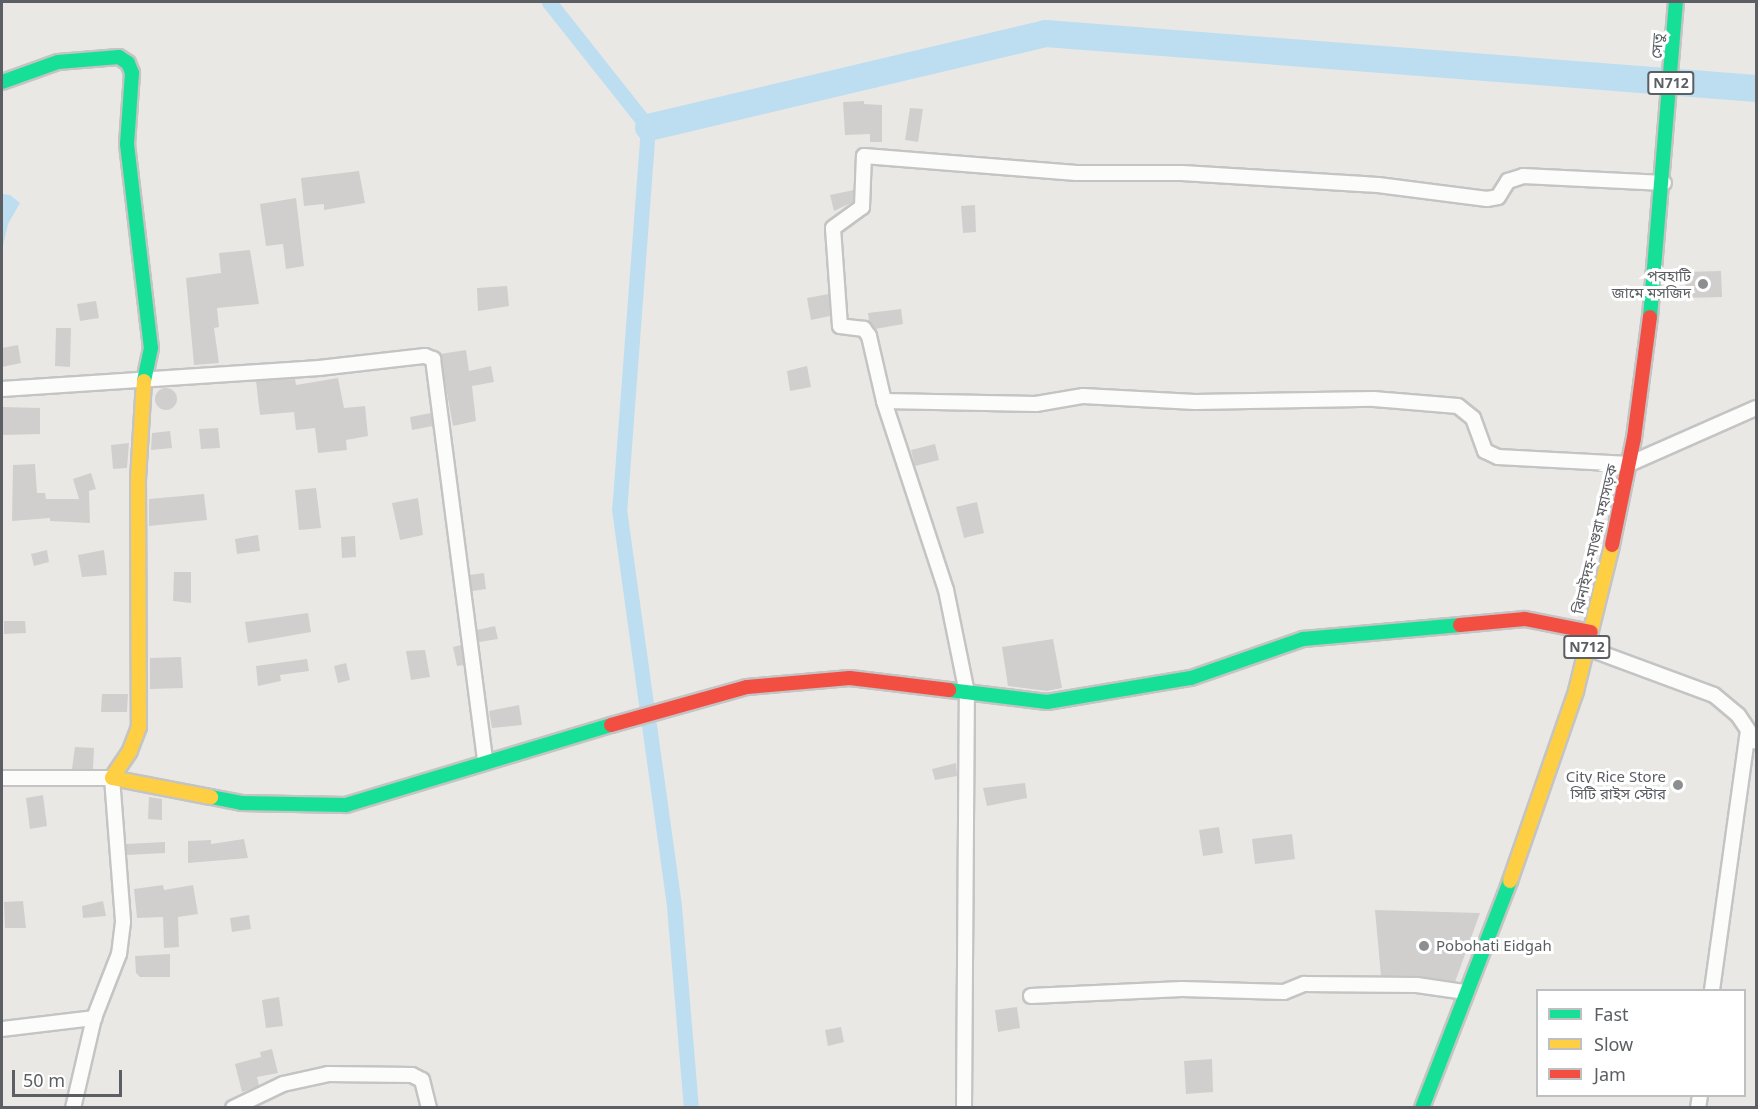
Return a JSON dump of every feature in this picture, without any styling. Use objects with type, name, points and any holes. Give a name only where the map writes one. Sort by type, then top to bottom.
[{"type":"main road","name":"সেতু","points":[[1665,165],[1676,2]]},
{"type":"main road","points":[[2,82],[58,62],[119,57],[128,63],[132,73],[128,144],[151,348],[144,381],[138,479],[139,727],[130,751],[112,778],[241,803],[328,806],[362,801],[485,760],[747,687],[850,678],[1047,702],[1191,678],[1303,639],[1429,625],[1525,619],[1591,632]]},
{"type":"main road","name":"ঝিনাইদহ-মাগুরা মহাসড়ক","points":[[1422,1107],[1531,825],[1587,648],[1629,464],[1652,299],[1665,165]]},
{"type":"street","points":[[964,1107],[967,693],[946,590],[884,401],[867,332],[840,326],[833,228],[862,207],[862,162],[869,154],[1076,173],[1182,173],[1378,185],[1487,199],[1498,197],[1508,181],[1523,176],[1664,183]]},
{"type":"street","points":[[2,389],[144,381],[425,356],[433,359],[485,760]]},
{"type":"street","points":[[884,401],[1036,404],[1083,396],[1195,402],[1374,399],[1448,405],[1467,410],[1485,451],[1498,457],[1629,464],[1756,408]]},
{"type":"street","points":[[1587,648],[1714,694],[1748,730],[1756,742]]},
{"type":"street","points":[[1712,989],[1748,730]]},
{"type":"street","points":[[2,778],[112,778],[123,922],[115,969],[94,1018],[73,1107]]},
{"type":"street","points":[[1031,996],[1182,989],[1284,992],[1304,984],[1417,985],[1465,992]]},
{"type":"street","points":[[2,1029],[94,1018]]},
{"type":"street","points":[[233,1107],[283,1084],[338,1074],[412,1076],[422,1080],[429,1107]]},
{"type":"water","points":[[2,194],[10,195],[20,203],[8,224],[2,250]]},
{"type":"building","points":[[864,101],[864,104],[882,105],[882,142],[870,142],[870,134],[845,135],[843,102]]},
{"type":"building","points":[[910,108],[923,109],[918,142],[905,140]]},
{"type":"building","points":[[359,171],[365,203],[324,210],[324,204],[304,206],[301,178]]},
{"type":"building","points":[[854,190],[853,202],[834,211],[830,195]]},
{"type":"building","points":[[296,198],[304,266],[286,269],[283,244],[266,246],[260,204]]},
{"type":"building","points":[[975,205],[976,232],[963,233],[961,206]]},
{"type":"building","points":[[250,250],[259,304],[217,308],[219,327],[214,328],[219,363],[194,365],[186,278],[221,273],[219,253]]},
{"type":"building","name":"পবহাটি জামে মসজিদ","points":[[1721,271],[1722,297],[1686,298],[1685,272]]},
{"type":"building","points":[[507,286],[509,306],[478,311],[477,288]]},
{"type":"building","points":[[829,294],[830,316],[811,320],[807,298]]},
{"type":"building","points":[[96,301],[99,318],[80,321],[77,304]]},
{"type":"building","points":[[901,309],[903,324],[875,329],[869,322],[868,313]]},
{"type":"building","points":[[56,328],[71,328],[70,367],[55,366]]},
{"type":"building","points":[[18,345],[21,363],[2,367],[2,348]]},
{"type":"building","points":[[466,350],[469,371],[491,366],[494,382],[472,386],[476,421],[453,426],[440,354]]},
{"type":"building","points":[[807,366],[811,387],[790,391],[787,371]]},
{"type":"building","points":[[338,378],[344,408],[365,406],[368,436],[346,440],[347,450],[318,453],[315,428],[296,430],[294,412],[260,415],[256,381],[295,379],[296,385]]},
{"type":"building","points":[[166,388],[174,391],[177,399],[174,407],[166,410],[158,407],[155,399],[158,391]]},
{"type":"building","points":[[2,407],[40,408],[40,434],[2,435]]},
{"type":"building","points":[[431,413],[433,426],[412,430],[410,417]]},
{"type":"building","points":[[218,428],[220,448],[201,449],[199,429]]},
{"type":"building","points":[[170,431],[172,448],[151,450],[152,433]]},
{"type":"building","points":[[129,443],[127,468],[113,469],[111,445]]},
{"type":"building","points":[[935,444],[939,460],[915,466],[911,450]]},
{"type":"building","points":[[35,464],[37,493],[45,493],[46,499],[79,499],[73,479],[91,473],[96,489],[89,491],[90,523],[50,521],[50,518],[12,521],[13,465]]},
{"type":"building","points":[[316,488],[321,528],[299,530],[295,490]]},
{"type":"building","points":[[204,494],[207,520],[149,526],[149,499]]},
{"type":"building","points":[[418,498],[423,535],[400,540],[392,503]]},
{"type":"building","points":[[977,502],[984,533],[964,538],[956,507]]},
{"type":"building","points":[[258,535],[260,551],[237,554],[235,539]]},
{"type":"building","points":[[355,536],[356,557],[342,558],[341,537]]},
{"type":"building","points":[[47,550],[49,562],[34,566],[31,554]]},
{"type":"building","points":[[104,550],[107,575],[82,577],[78,555]]},
{"type":"building","points":[[174,572],[191,572],[191,603],[173,601]]},
{"type":"building","points":[[484,573],[486,589],[472,591],[470,575]]},
{"type":"building","points":[[308,613],[311,632],[248,643],[245,622]]},
{"type":"building","points":[[4,621],[25,621],[26,633],[4,634]]},
{"type":"building","points":[[495,626],[498,639],[479,642],[477,630]]},
{"type":"building","points":[[1053,639],[1062,688],[1047,691],[1008,686],[1002,647]]},
{"type":"building","points":[[461,645],[464,665],[457,666],[453,647]]},
{"type":"building","points":[[425,650],[430,677],[411,680],[406,651]]},
{"type":"building","points":[[181,657],[183,688],[150,689],[150,658]]},
{"type":"building","points":[[307,659],[309,671],[280,675],[281,681],[258,686],[256,666]]},
{"type":"building","points":[[346,663],[350,680],[338,683],[334,666]]},
{"type":"building","points":[[102,694],[128,694],[127,712],[101,712]]},
{"type":"building","points":[[519,705],[522,725],[492,728],[489,711]]},
{"type":"building","points":[[75,747],[94,748],[93,769],[72,769]]},
{"type":"building","points":[[956,763],[957,776],[935,780],[932,769]]},
{"type":"building","points":[[1025,783],[1027,798],[987,806],[983,788]]},
{"type":"building","points":[[43,795],[47,826],[30,829],[26,798]]},
{"type":"building","points":[[149,797],[162,799],[162,820],[148,819]]},
{"type":"building","points":[[1219,827],[1223,853],[1203,856],[1199,830]]},
{"type":"building","points":[[1292,834],[1295,859],[1255,864],[1252,839]]},
{"type":"building","points":[[244,839],[248,858],[188,863],[188,841],[211,840],[211,844]]},
{"type":"building","points":[[165,842],[165,853],[127,855],[126,844]]},
{"type":"building","points":[[163,885],[164,890],[193,885],[198,914],[178,917],[179,947],[164,948],[163,917],[137,918],[134,889]]},
{"type":"building","points":[[23,901],[26,928],[5,928],[4,902]]},
{"type":"building","points":[[103,901],[106,916],[83,918],[82,906]]},
{"type":"building","name":"Pobohati Eidgah","points":[[1375,910],[1480,913],[1455,982],[1381,976]]},
{"type":"building","points":[[249,915],[251,929],[232,932],[230,918]]},
{"type":"building","points":[[170,954],[170,977],[140,977],[136,973],[135,956]]},
{"type":"building","points":[[279,997],[283,1026],[266,1028],[262,1000]]},
{"type":"building","points":[[1017,1007],[1020,1028],[998,1032],[995,1010]]},
{"type":"building","points":[[841,1027],[844,1042],[828,1046],[825,1030]]},
{"type":"building","points":[[272,1049],[278,1073],[257,1077],[259,1086],[242,1092],[235,1064],[261,1057],[260,1052]]},
{"type":"building","points":[[1212,1059],[1213,1092],[1186,1094],[1184,1061]]},
{"type":"waterway","points":[[549,2],[648,127],[619,509],[674,906],[691,1108]]},
{"type":"waterway","points":[[648,127],[1045,33],[1756,88]]},
{"type":"traffic: fast","points":[[1650,317],[1676,2]]},
{"type":"traffic: fast","points":[[2,82],[58,62],[119,57],[128,63],[132,73],[127,144],[151,348],[144,381]]},
{"type":"traffic: fast","points":[[949,690],[1047,702],[1191,678],[1303,639],[1460,625]]},
{"type":"traffic: fast","points":[[211,797],[241,803],[346,805],[611,725]]},
{"type":"traffic: fast","points":[[1422,1108],[1510,881]]},
{"type":"traffic: slow","points":[[144,381],[138,479],[139,727],[130,751],[112,778],[211,797]]},
{"type":"traffic: slow","points":[[1510,881],[1576,691],[1612,545]]},
{"type":"traffic: jam","points":[[1612,545],[1634,438],[1650,317]]},
{"type":"traffic: jam","points":[[1460,625],[1525,619],[1591,632]]},
{"type":"traffic: jam","points":[[611,725],[747,687],[850,678],[949,690]]},
{"type":"place","name":"পবহাটি জামে মসজিদ","points":[[1703,284]]},
{"type":"place","name":"City Rice Store সিটি রাইস স্টোর","points":[[1678,785]]},
{"type":"place","name":"Pobohati Eidgah","points":[[1424,946]]}]
